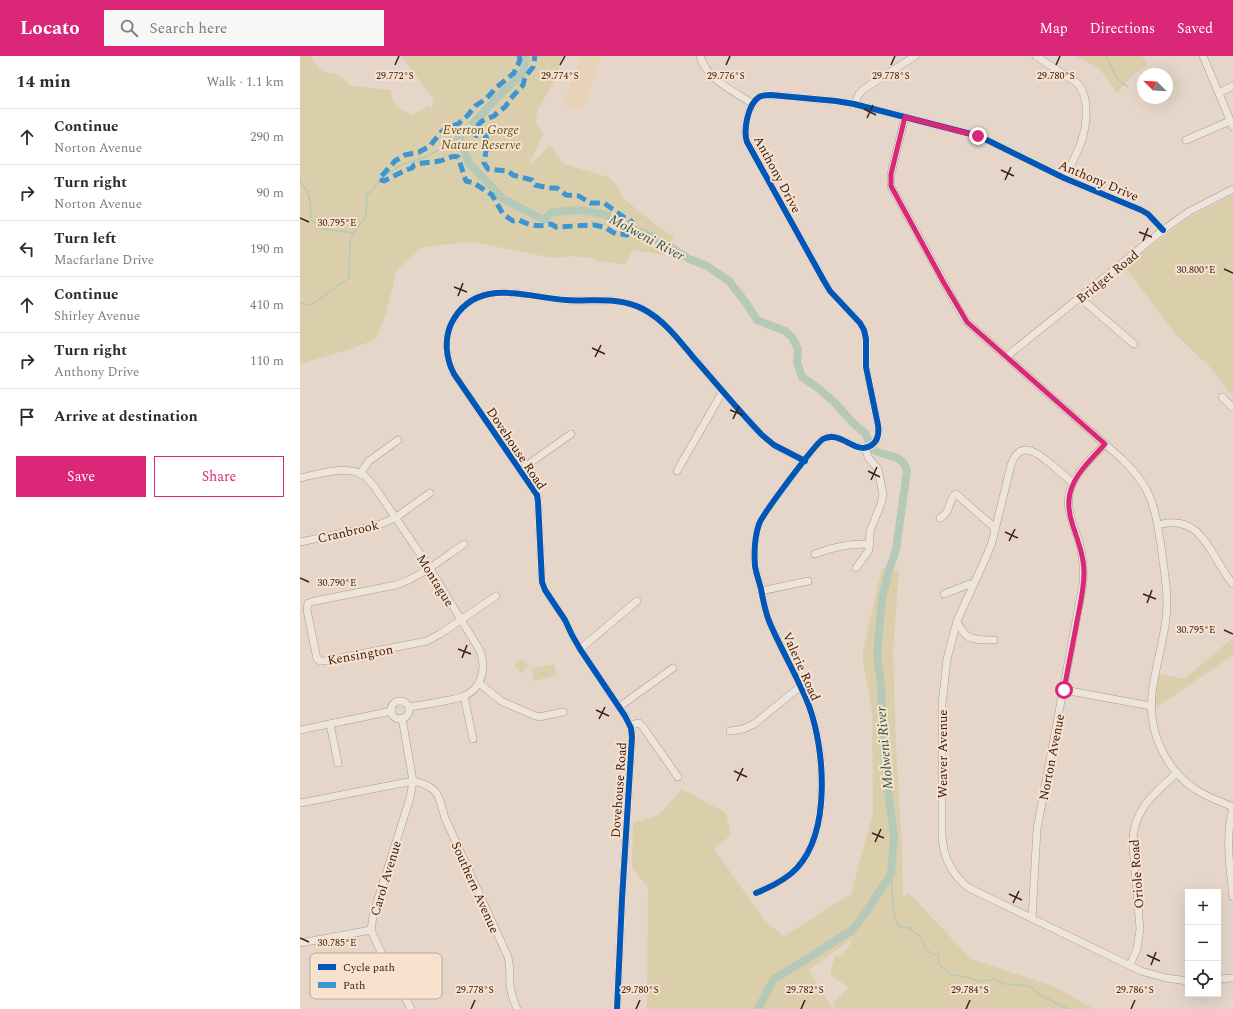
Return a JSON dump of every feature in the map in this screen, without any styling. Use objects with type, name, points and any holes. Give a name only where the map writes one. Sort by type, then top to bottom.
[{"type":"street","points":[[700,56],[706,68],[718,81],[753,104]]},
{"type":"street","points":[[854,104],[859,94],[864,89],[915,56]]},
{"type":"street","points":[[1036,56],[1077,83],[1082,89],[1086,101],[1082,138],[1079,148],[1064,178]]},
{"type":"street","points":[[1186,140],[1232,124],[1202,56]]},
{"type":"street","points":[[1219,93],[1233,86]]},
{"type":"street","name":"Anthony Drive","points":[[865,448],[872,445],[876,441],[879,433],[866,366],[866,339],[864,330],[860,323],[830,291],[747,142],[745,133],[749,112],[758,98],[761,96],[771,95],[854,104],[982,137],[1064,178],[1141,210],[1148,214],[1163,230]]},
{"type":"street","points":[[905,117],[891,174],[891,186],[962,315],[967,322],[1137,474],[1144,485],[1154,508],[1158,525],[1167,590],[1167,606],[1166,620],[1152,694],[1152,717],[1159,745],[1169,763],[1177,773],[1186,783],[1208,797],[1233,807],[1229,828],[1228,848],[1233,897]]},
{"type":"street","name":"Bridget Road","points":[[1006,357],[1163,230],[1190,212],[1233,189]]},
{"type":"street","name":"Dovehouse Road","points":[[617,1009],[632,737],[630,725],[619,706],[580,649],[563,616],[543,585],[541,572],[538,497],[452,370],[448,360],[447,340],[452,323],[462,308],[471,301],[480,296],[494,293],[508,293],[562,300],[609,300],[635,305],[649,313],[671,331],[767,440],[805,461]]},
{"type":"street","points":[[1080,298],[1134,344]]},
{"type":"street","points":[[677,471],[723,391]]},
{"type":"street","points":[[1222,397],[1233,408]]},
{"type":"street","points":[[520,470],[571,434]]},
{"type":"street","points":[[805,461],[818,443],[828,438],[835,437],[857,447],[865,448],[868,457],[878,469],[883,494],[881,504],[870,531],[870,544],[868,552],[856,568]]},
{"type":"street","points":[[300,478],[341,471],[352,471],[360,474],[369,461],[398,440]]},
{"type":"street","name":"Norton Avenue","points":[[1032,918],[1036,834],[1082,594],[1084,572],[1079,542],[1069,511],[1069,495],[1073,483],[1105,444]]},
{"type":"street","name":"Weaver Avenue","points":[[1073,483],[1038,453],[1029,450],[1020,452],[1013,458],[987,555],[957,623],[947,660],[942,704],[942,835],[944,852],[951,869],[969,888],[1141,971],[1159,977],[1185,981]]},
{"type":"street","name":"Valerie Road","points":[[756,892],[782,880],[796,869],[807,855],[816,834],[819,817],[821,794],[821,758],[814,722],[801,686],[769,621],[756,571],[755,559],[759,525],[766,512],[805,461]]},
{"type":"street","name":"Montague","points":[[360,474],[368,478],[374,486],[429,567],[477,645],[482,656],[483,669],[479,683]]},
{"type":"street","name":"Cranbrook","points":[[300,542],[376,526],[395,518],[430,493]]},
{"type":"street","points":[[940,518],[947,512],[953,496],[956,494],[995,528]]},
{"type":"street","points":[[1158,525],[1165,523],[1179,523],[1193,528],[1203,539],[1233,584]]},
{"type":"street","points":[[429,567],[464,544]]},
{"type":"street","points":[[815,554],[834,547],[870,544]]},
{"type":"street","name":"Kensington","points":[[429,567],[406,582],[396,585],[308,603],[307,610],[317,658],[320,661],[324,661],[427,641],[461,620]]},
{"type":"street","points":[[761,592],[808,581]]},
{"type":"street","points":[[944,594],[973,584]]},
{"type":"street","points":[[461,620],[496,596]]},
{"type":"street","points":[[580,649],[637,601]]},
{"type":"street","points":[[957,623],[961,626],[967,636],[984,640],[994,640]]},
{"type":"street","points":[[619,706],[674,668]]},
{"type":"street","points":[[409,707],[464,696],[479,683],[501,701],[533,716],[539,717],[563,712]]},
{"type":"street","points":[[730,731],[743,729],[754,724],[801,686]]},
{"type":"street","points":[[1064,690],[1151,706]]},
{"type":"street","points":[[464,696],[473,740]]},
{"type":"street","points":[[400,701],[405,702],[409,707],[409,713],[399,719],[394,716],[392,711],[394,703],[400,701]]},
{"type":"street","points":[[300,730],[392,711]]},
{"type":"street","name":"Carol Avenue","points":[[300,943],[371,930],[373,916],[410,798],[413,780],[402,718]]},
{"type":"street","points":[[630,725],[639,723],[643,727],[678,777]]},
{"type":"street","points":[[330,724],[338,763]]},
{"type":"street","name":"Oriole Road","points":[[1130,965],[1137,949],[1140,929],[1132,847],[1134,827],[1147,800],[1177,773]]},
{"type":"street","points":[[300,803],[413,780]]},
{"type":"street","name":"Southern Avenue","points":[[413,780],[431,787],[438,796],[444,818],[508,957],[511,971],[511,992],[517,1009]]},
{"type":"street","points":[[371,930],[383,953]]},
{"type":"street","points":[[1221,979],[1233,978]]},
{"type":"street","points":[[406,999],[411,1009]]},
{"type":"shaded area","points":[[581,56],[601,56],[584,105],[580,110],[563,104]]},
{"type":"green space","name":"Everton Gorge Nature Reserve","points":[[300,56],[311,56],[322,71],[338,75],[352,86],[390,90],[395,105],[411,116],[427,106],[432,109],[434,100],[401,56],[562,56],[554,82],[538,109],[535,122],[543,134],[529,165],[550,146],[564,164],[608,177],[616,184],[624,199],[660,228],[674,236],[663,255],[633,250],[625,264],[603,262],[591,258],[572,256],[553,258],[472,242],[421,248],[397,270],[386,313],[376,339],[354,348],[300,364]]},
{"type":"green space","points":[[1076,56],[1142,56],[1148,64],[1142,68],[1137,68],[1137,71],[1117,93],[1099,68]]},
{"type":"green space","points":[[1233,194],[1233,397],[1209,366],[1176,335],[1125,266],[1188,218]]},
{"type":"green space","points":[[882,568],[899,571],[893,651],[903,898],[909,893],[971,959],[1055,987],[1094,1009],[836,1009],[833,1003],[849,987],[830,975],[835,956],[842,955],[853,938],[809,970],[833,1009],[647,1009],[648,888],[632,868],[633,823],[659,815],[682,789],[726,813],[731,835],[714,849],[765,921],[784,936],[851,894],[873,813],[872,710],[862,656]]},
{"type":"green space","points":[[1233,638],[1233,655],[1151,711],[1155,673],[1184,679]]},
{"type":"green space","points":[[522,659],[528,666],[521,673],[514,666]]},
{"type":"green space","points":[[554,664],[557,675],[534,681],[531,669]]},
{"type":"waterway","name":"Molweni River","points":[[526,56],[523,73],[459,137],[469,163],[503,199],[544,220],[552,212],[581,210],[607,215],[632,229],[651,236],[664,249],[671,247],[689,259],[707,266],[729,281],[757,320],[785,331],[792,337],[798,349],[797,362],[802,377],[834,402],[855,425],[865,433],[869,442]]},
{"type":"waterway","points":[[1107,56],[1116,77],[1128,87]]},
{"type":"waterway","points":[[300,303],[311,305],[349,278],[350,243],[353,233],[366,217],[367,195],[385,176],[403,164],[423,158],[459,137]]},
{"type":"waterway","points":[[300,181],[310,199],[311,220],[324,229],[353,233]]},
{"type":"waterway","name":"Molweni River","points":[[758,1009],[773,980],[851,931],[868,909],[891,874],[894,837],[885,766],[881,684],[877,655],[882,599],[889,570],[896,550],[907,471],[902,461],[874,450]]},
{"type":"waterway","points":[[891,874],[894,914],[899,927],[910,928],[920,937],[925,948],[932,954],[939,955],[938,964],[951,975],[967,977],[980,982],[995,979],[1005,984],[1029,986],[1042,996],[1068,1009]]},
{"type":"marked path","points":[[519,56],[520,60],[514,73],[497,87],[486,99],[475,106],[458,124],[448,127],[440,133],[430,146],[419,152],[405,155],[395,161],[379,179],[384,181],[412,168],[417,164],[458,157],[466,181],[474,183],[492,195],[503,214],[513,221],[519,220],[527,224],[535,225],[551,224],[556,227],[594,225],[604,227],[616,234],[627,235],[631,232],[632,222],[604,203],[590,203],[579,196],[566,195],[557,188],[535,185],[532,180],[513,175],[508,171],[488,169],[484,163],[487,145],[486,135],[480,136],[472,132],[482,121],[494,116],[505,107],[523,85],[525,77],[533,67],[535,56]]},
{"type":"cycle path","points":[[756,893],[783,880],[797,868],[808,852],[815,833],[820,812],[822,790],[819,745],[809,706],[774,632],[764,605],[755,566],[755,545],[759,524],[778,494],[823,439],[830,437],[836,438],[861,448],[867,447],[873,444],[876,440],[878,435],[878,425],[866,367],[866,339],[864,330],[860,323],[830,291],[747,142],[747,118],[755,100],[762,96],[771,95],[836,101],[854,104],[975,135],[1064,178],[1141,210],[1148,214],[1163,230]]},
{"type":"cycle path","points":[[617,1009],[632,737],[631,728],[625,716],[580,649],[565,620],[545,590],[542,582],[537,495],[454,374],[449,362],[447,349],[447,336],[451,324],[461,309],[473,300],[487,295],[502,293],[566,300],[605,300],[624,302],[634,305],[651,314],[671,331],[762,435],[774,445],[805,461]]},
{"type":"route","points":[[978,136],[905,117],[890,182],[944,283],[967,322],[1105,444],[1073,483],[1069,495],[1069,511],[1079,542],[1084,572],[1082,594],[1064,690]]}]
